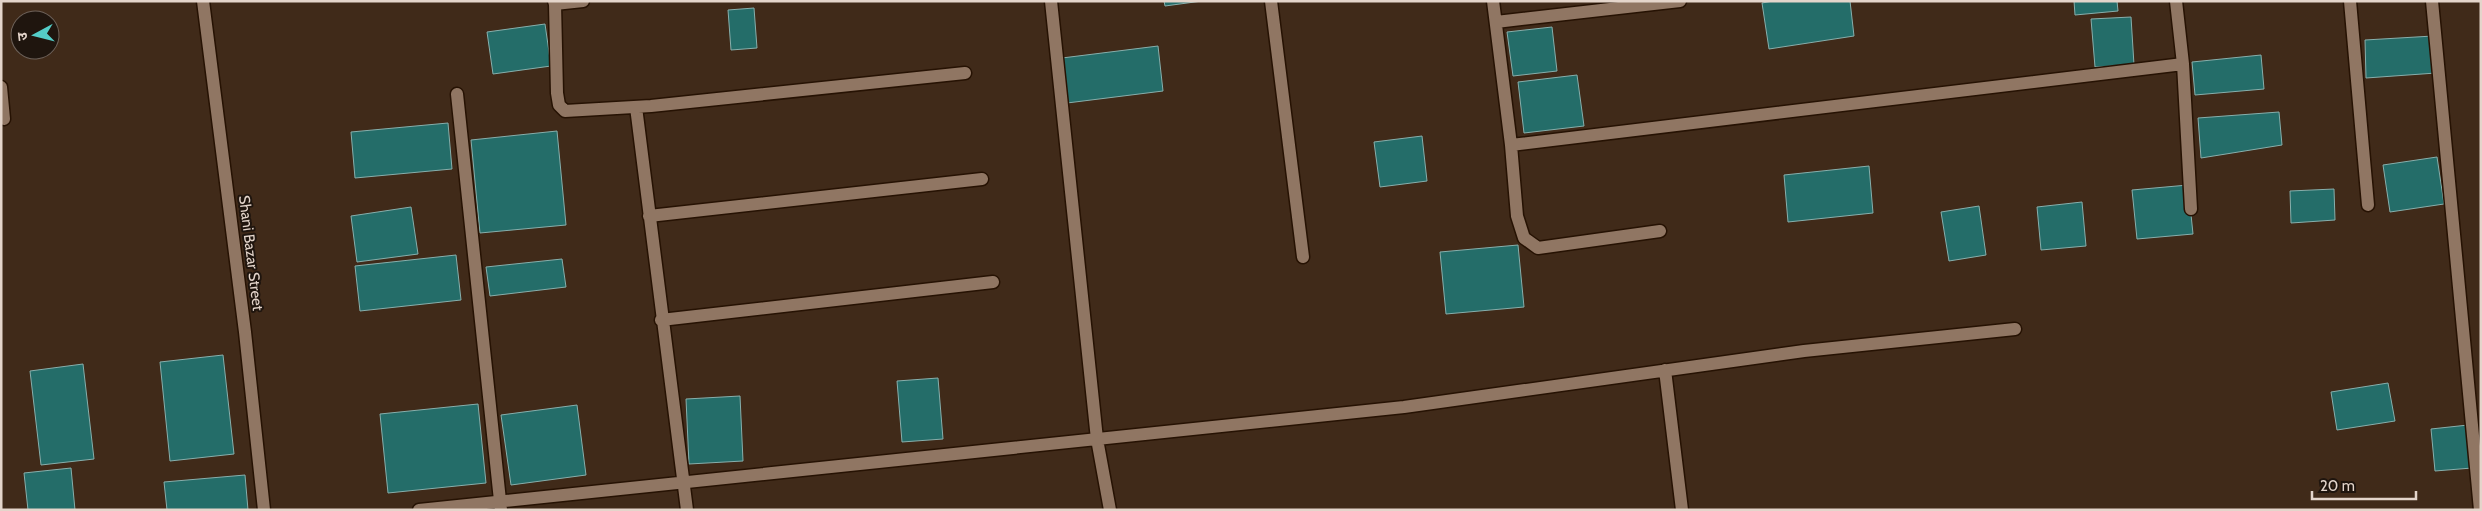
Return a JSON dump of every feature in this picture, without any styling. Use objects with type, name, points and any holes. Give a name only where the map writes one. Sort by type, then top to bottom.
[{"type":"street","name":"Shani Bazar Street","points":[[202,1],[245,332],[264,510]]},
{"type":"street","points":[[583,1],[554,3],[559,105],[565,111],[579,112],[636,107],[965,73]]},
{"type":"street","points":[[1051,1],[1097,439],[1110,510]]},
{"type":"street","points":[[1270,1],[1303,257]]},
{"type":"street","points":[[1493,1],[1511,145],[1517,216],[1524,238],[1538,248],[1660,231]]},
{"type":"street","points":[[1496,22],[1680,1]]},
{"type":"street","points":[[2176,1],[2183,64],[2191,209]]},
{"type":"street","points":[[2350,1],[2368,205]]},
{"type":"street","points":[[2432,1],[2480,510]]},
{"type":"street","points":[[1511,145],[2183,64]]},
{"type":"street","points":[[1,87],[4,119]]},
{"type":"street","points":[[457,94],[500,506]]},
{"type":"street","points":[[636,107],[687,510]]},
{"type":"street","points":[[649,216],[982,178]]},
{"type":"street","points":[[662,320],[994,282]]},
{"type":"street","points":[[419,510],[500,506],[684,482],[1404,406],[1804,351],[2015,328]]},
{"type":"street","points":[[1665,370],[1682,510]]},
{"type":"building","points":[[1164,1],[1202,1],[1165,6]]},
{"type":"building","points":[[1773,1],[1850,1],[1854,36],[1769,49],[1762,3]]},
{"type":"building","points":[[2074,1],[2117,1],[2118,11],[2075,15]]},
{"type":"building","points":[[754,8],[757,48],[731,50],[728,10]]},
{"type":"building","points":[[2131,17],[2134,65],[2095,67],[2091,19]]},
{"type":"building","points":[[545,24],[551,66],[493,74],[487,32]]},
{"type":"building","points":[[1552,27],[1557,71],[1513,76],[1507,32]]},
{"type":"building","points":[[2433,36],[2436,73],[2366,78],[2365,40]]},
{"type":"building","points":[[1158,46],[1163,91],[1067,103],[1062,58]]},
{"type":"building","points":[[2261,55],[2264,89],[2195,95],[2192,62]]},
{"type":"building","points":[[1577,75],[1584,126],[1524,133],[1518,82]]},
{"type":"building","points":[[2279,112],[2282,145],[2201,158],[2198,118]]},
{"type":"building","points":[[448,123],[452,169],[355,178],[351,132]]},
{"type":"building","points":[[557,131],[566,225],[480,233],[471,140]]},
{"type":"building","points":[[1422,136],[1427,181],[1380,187],[1374,142]]},
{"type":"building","points":[[2437,157],[2444,204],[2390,212],[2383,165]]},
{"type":"building","points":[[1869,166],[1873,213],[1788,222],[1784,175]]},
{"type":"building","points":[[2188,185],[2193,234],[2137,239],[2132,190]]},
{"type":"building","points":[[2334,189],[2335,220],[2291,223],[2290,191]]},
{"type":"building","points":[[2082,202],[2086,246],[2041,250],[2037,207]]},
{"type":"building","points":[[1979,206],[1986,255],[1949,261],[1941,212]]},
{"type":"building","points":[[411,207],[418,254],[357,262],[351,216]]},
{"type":"building","points":[[1518,245],[1524,307],[1446,314],[1440,252]]},
{"type":"building","points":[[456,255],[461,300],[360,311],[355,266]]},
{"type":"building","points":[[562,259],[566,287],[490,296],[486,267]]},
{"type":"building","points":[[223,355],[234,454],[170,461],[160,362]]},
{"type":"building","points":[[83,364],[94,459],[41,465],[30,371]]},
{"type":"building","points":[[938,378],[943,439],[902,442],[897,381]]},
{"type":"building","points":[[2388,383],[2395,421],[2337,430],[2331,392]]},
{"type":"building","points":[[740,396],[743,461],[689,464],[686,399]]},
{"type":"building","points":[[478,404],[486,483],[388,493],[380,414]]},
{"type":"building","points":[[577,405],[586,475],[511,485],[501,415]]},
{"type":"building","points":[[2468,425],[2472,468],[2435,471],[2431,429]]},
{"type":"building","points":[[71,468],[75,510],[28,510],[24,473]]},
{"type":"building","points":[[245,475],[248,510],[167,510],[164,482]]}]
